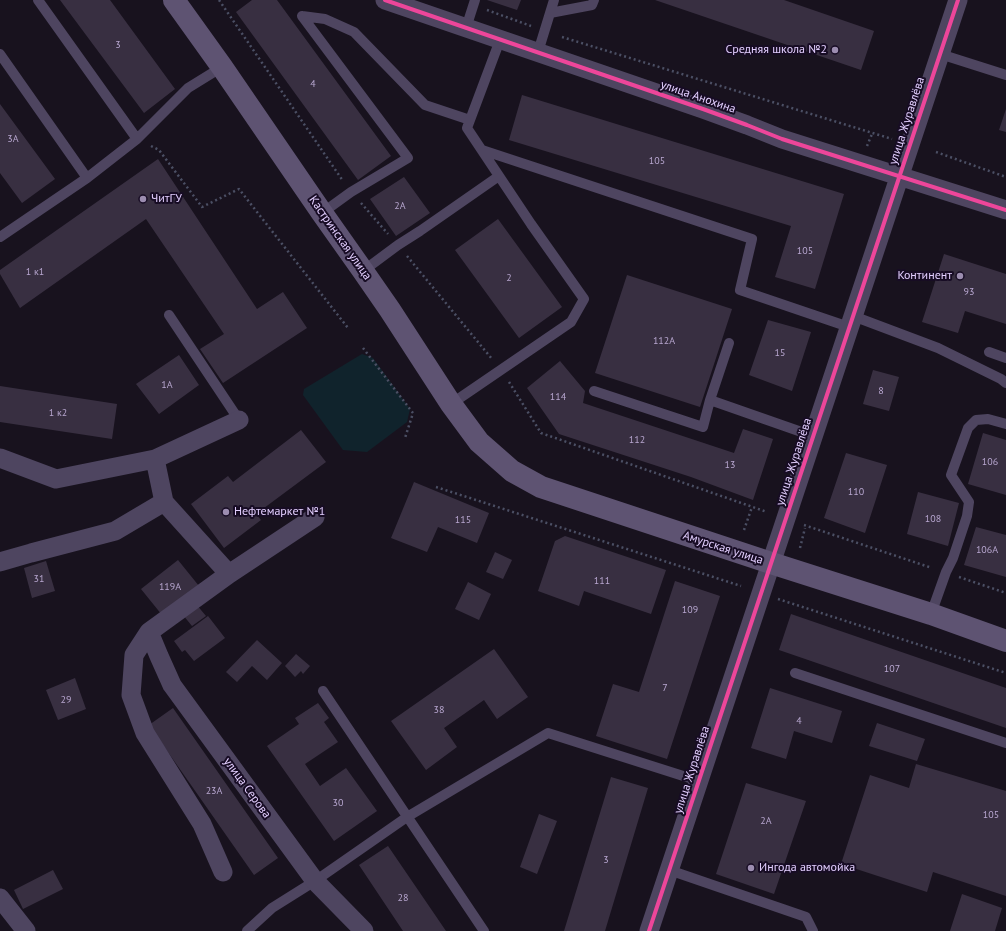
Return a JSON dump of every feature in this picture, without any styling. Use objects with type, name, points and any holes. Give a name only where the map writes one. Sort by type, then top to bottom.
[{"type":"main road","name":"Кастринская улица","points":[[174,0],[364,271],[451,404],[479,442],[512,471]]},
{"type":"main road","name":"Амурская улица","points":[[512,471],[541,487],[771,564],[931,614],[1006,641]]},
{"type":"street","name":"улица Анохина","points":[[385,0],[747,125],[782,139],[1006,210]]},
{"type":"street","name":"улица Журавлёва","points":[[649,931],[958,0]]},
{"type":"street","points":[[0,458],[56,479],[155,459],[239,420]]},
{"type":"street","points":[[155,459],[164,502],[229,574]]},
{"type":"street","points":[[0,562],[115,531],[164,502]]},
{"type":"street","points":[[223,872],[202,824],[145,733],[131,695],[134,655],[149,632],[229,574],[315,517]]},
{"type":"street","name":"улица Серова","points":[[149,632],[172,685],[315,881],[364,931]]},
{"type":"street","points":[[0,898],[26,931]]},
{"type":"lane","points":[[38,0],[137,139]]},
{"type":"lane","points":[[466,28],[475,0]]},
{"type":"lane","points":[[538,52],[554,0]]},
{"type":"lane","points":[[550,13],[592,5],[594,0]]},
{"type":"lane","points":[[322,213],[351,192],[408,158],[302,16],[324,19],[354,32],[425,105],[470,120]]},
{"type":"lane","points":[[451,404],[571,322],[584,299],[467,128],[500,40]]},
{"type":"lane","points":[[0,54],[88,178]]},
{"type":"lane","points":[[940,54],[1006,75]]},
{"type":"lane","points":[[0,237],[88,178],[137,139],[188,88],[222,67]]},
{"type":"lane","points":[[482,150],[752,239],[740,290],[938,348],[1001,379],[1006,383]]},
{"type":"lane","points":[[364,271],[398,245],[499,176]]},
{"type":"lane","points":[[169,315],[239,420]]},
{"type":"lane","points":[[594,392],[703,427],[710,400],[729,343]]},
{"type":"lane","points":[[989,352],[1006,358]]},
{"type":"lane","points":[[710,400],[813,436]]},
{"type":"lane","points":[[931,614],[946,572],[953,558],[967,516],[969,502],[951,475],[968,428],[976,420],[988,419],[1006,424]]},
{"type":"lane","points":[[795,673],[1006,743]]},
{"type":"lane","points":[[323,691],[484,931]]},
{"type":"lane","points":[[247,931],[272,908],[315,881],[407,817],[548,733],[699,781]]},
{"type":"lane","points":[[669,870],[806,918],[813,931]]},
{"type":"path","points":[[219,0],[351,192],[398,245],[500,370],[540,433],[767,512]]},
{"type":"path","points":[[485,10],[532,26]]},
{"type":"path","points":[[562,37],[892,140]]},
{"type":"path","points":[[867,146],[872,134]]},
{"type":"path","points":[[137,139],[159,150],[202,207],[239,189],[348,328]]},
{"type":"path","points":[[936,152],[1006,177]]},
{"type":"path","points":[[363,348],[413,413],[405,438]]},
{"type":"path","points":[[436,487],[741,586]]},
{"type":"path","points":[[744,530],[752,507]]},
{"type":"path","points":[[800,523],[1006,592]]},
{"type":"path","points":[[800,548],[806,525]]},
{"type":"path","points":[[775,598],[1006,673]]},
{"type":"shaded area","points":[[362,354],[373,358],[410,409],[407,422],[367,452],[343,450],[303,395],[304,389]]},
{"type":"building","points":[[60,0],[110,0],[175,89],[144,113]]},
{"type":"building","points":[[252,0],[277,0],[391,156],[358,180],[236,12]]},
{"type":"building","points":[[487,0],[521,0],[517,10]]},
{"type":"building","name":"Средняя школа №2","points":[[655,0],[784,0],[874,31],[861,70]]},
{"type":"building","points":[[522,95],[844,194],[815,289],[775,277],[791,226],[509,140]]},
{"type":"building","points":[[0,104],[55,179],[22,203],[0,173]]},
{"type":"building","points":[[1006,109],[1006,132],[999,130]]},
{"type":"building","points":[[158,159],[257,309],[283,292],[307,328],[223,383],[200,349],[224,334],[146,219],[20,308],[0,274],[0,270]]},
{"type":"building","points":[[404,177],[430,213],[396,236],[370,199]]},
{"type":"building","points":[[498,219],[562,307],[519,338],[455,250]]},
{"type":"building","points":[[944,254],[1006,274],[1006,324],[965,311],[958,333],[922,322]]},
{"type":"building","points":[[627,275],[732,309],[700,407],[595,373]]},
{"type":"building","points":[[768,320],[811,332],[792,391],[749,375]]},
{"type":"building","points":[[179,355],[199,385],[159,414],[136,384]]},
{"type":"building","points":[[560,361],[585,391],[583,403],[734,453],[743,429],[773,439],[753,500],[691,477],[559,434],[527,388]]},
{"type":"building","points":[[873,370],[899,377],[889,411],[863,404]]},
{"type":"building","points":[[0,386],[117,404],[112,439],[0,422]]},
{"type":"building","points":[[301,430],[326,462],[256,514],[261,520],[224,548],[191,504],[228,476],[233,482]]},
{"type":"building","points":[[983,433],[1006,440],[1006,495],[968,484]]},
{"type":"building","points":[[846,453],[887,465],[865,533],[824,518]]},
{"type":"building","points":[[414,482],[489,513],[477,543],[438,527],[427,552],[391,538]]},
{"type":"building","points":[[918,492],[959,503],[948,546],[907,534]]},
{"type":"building","points":[[976,527],[1006,535],[1006,577],[964,565]]},
{"type":"building","points":[[565,536],[666,570],[651,614],[584,591],[579,606],[538,591],[555,541]]},
{"type":"building","points":[[495,552],[512,560],[503,579],[486,572]]},
{"type":"building","points":[[178,560],[199,586],[162,615],[141,589]]},
{"type":"building","points":[[46,561],[55,591],[32,598],[24,568]]},
{"type":"building","points":[[675,581],[720,596],[667,759],[596,736],[613,684],[639,692]]},
{"type":"building","points":[[468,582],[491,594],[479,620],[455,609]]},
{"type":"building","points":[[196,604],[206,616],[192,626],[183,615]]},
{"type":"building","points":[[791,614],[1006,688],[1006,728],[779,650]]},
{"type":"building","points":[[208,616],[225,638],[194,661],[185,650],[182,652],[174,641]]},
{"type":"building","points":[[257,640],[282,663],[267,680],[252,666],[237,682],[226,672]]},
{"type":"building","points":[[494,649],[528,697],[497,719],[484,700],[444,728],[457,747],[426,770],[391,721]]},
{"type":"building","points":[[296,654],[310,666],[303,674],[301,671],[295,677],[285,666]]},
{"type":"building","points":[[75,678],[86,709],[58,720],[46,690]]},
{"type":"building","points":[[770,688],[842,711],[832,743],[794,731],[786,759],[751,748]]},
{"type":"building","points":[[318,703],[329,718],[324,722],[338,742],[305,764],[320,786],[346,768],[377,811],[334,841],[267,746],[299,724],[295,718]]},
{"type":"building","points":[[173,708],[278,858],[254,875],[149,725]]},
{"type":"building","points":[[877,723],[925,739],[917,761],[869,746]]},
{"type":"building","points":[[916,764],[1006,791],[1006,896],[933,872],[927,892],[841,864],[870,775],[909,788]]},
{"type":"building","points":[[611,777],[648,788],[605,931],[564,931]]},
{"type":"building","points":[[746,783],[806,801],[774,894],[716,874]]},
{"type":"building","points":[[539,814],[557,821],[537,874],[520,867]]},
{"type":"building","points":[[388,846],[446,931],[403,931],[359,865]]},
{"type":"building","points":[[53,870],[63,889],[23,909],[14,890]]},
{"type":"building","points":[[962,894],[1002,908],[995,931],[950,931]]},
{"type":"cycle path","points":[[385,0],[703,109],[782,139],[1006,210]]},
{"type":"cycle path","points":[[649,931],[958,0]]},
{"type":"place","name":"Средняя школа №2","points":[[835,50]]},
{"type":"place","name":"ЧитГУ","points":[[143,199]]},
{"type":"place","name":"Континент","points":[[960,276]]},
{"type":"place","name":"Нефтемаркет №1","points":[[226,512]]},
{"type":"place","name":"Ингода автомойка","points":[[751,868]]}]
